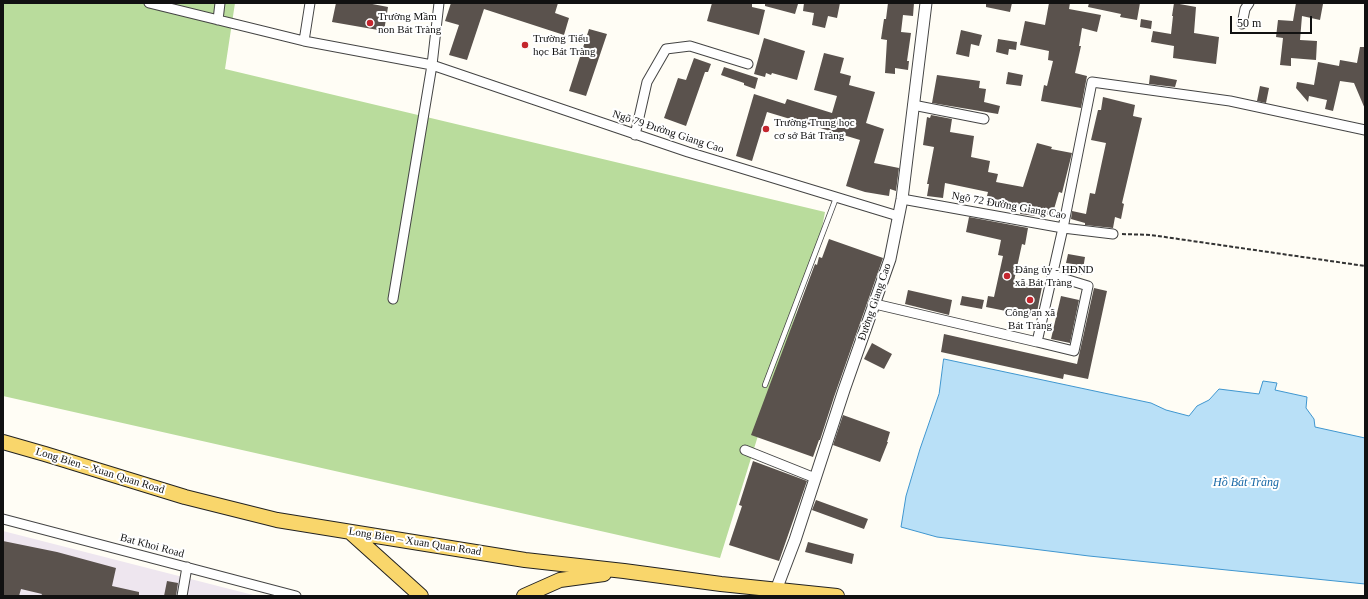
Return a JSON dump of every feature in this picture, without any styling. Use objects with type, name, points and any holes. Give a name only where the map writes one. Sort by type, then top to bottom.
[{"type":"main road","name":"Long Bien – Xuan Quan Road","points":[[3,442],[185,497],[278,520],[526,560],[624,571],[781,593],[837,596]]},
{"type":"main road","points":[[349,532],[421,596]]},
{"type":"main road","points":[[524,596],[560,580],[624,571]]},
{"type":"street","name":"Ngõ 79 Đường Giang Cao","points":[[148,3],[304,41],[432,65],[635,135],[898,216]]},
{"type":"street","points":[[218,20],[220,3]]},
{"type":"street","points":[[304,41],[310,3]]},
{"type":"street","points":[[393,299],[432,65],[439,3]]},
{"type":"street","name":"Đường Giang Cao","points":[[781,593],[795,540],[815,478],[890,259],[902,199],[926,3]]},
{"type":"street","points":[[1242,24],[1245,9],[1249,3]]},
{"type":"street","points":[[635,135],[647,82],[666,49],[690,46],[748,64]]},
{"type":"street","points":[[1037,342],[1063,228],[1092,82],[1230,101],[1365,130]]},
{"type":"street","points":[[913,105],[984,119]]},
{"type":"street","name":"Ngõ 72 Đường Giang Cao","points":[[902,199],[1063,228],[1113,234]]},
{"type":"street","points":[[875,304],[1074,351],[1088,286],[1052,275]]},
{"type":"street","points":[[745,450],[815,478]]},
{"type":"street","name":"Bat Khoi Road","points":[[3,519],[296,596]]},
{"type":"street","points":[[182,596],[187,567]]},
{"type":"lane","points":[[765,385],[836,198]]},
{"type":"path","points":[[1113,234],[1151,235],[1365,266]]},
{"type":"shaded area","points":[[3,531],[257,596],[3,596]]},
{"type":"green space","points":[[3,3],[235,3],[225,69],[825,212],[821,233],[720,558],[3,396]]},
{"type":"water","name":"Hồ Bát Tràng","points":[[944,359],[1151,403],[1166,410],[1189,416],[1197,406],[1209,400],[1219,389],[1259,394],[1263,381],[1277,383],[1275,390],[1307,397],[1306,408],[1314,419],[1315,427],[1365,438],[1365,584],[1089,556],[937,537],[901,527],[906,496],[939,394]]},
{"type":"building","points":[[336,3],[367,3],[388,7],[384,31],[332,22]]},
{"type":"building","points":[[451,3],[558,3],[555,13],[569,18],[564,35],[484,9],[467,60],[449,55],[459,25],[445,21]]},
{"type":"building","points":[[712,3],[752,3],[752,7],[765,10],[759,35],[707,21]]},
{"type":"building","points":[[765,3],[798,4],[795,14],[765,6]]},
{"type":"building","points":[[804,3],[840,3],[837,18],[828,16],[825,28],[812,25],[814,13],[803,11]]},
{"type":"building","points":[[888,3],[914,3],[913,16],[903,15],[901,32],[911,33],[907,61],[909,61],[908,70],[895,68],[895,74],[885,73],[887,40],[881,39]]},
{"type":"building","points":[[986,3],[1012,3],[1010,12],[986,7]]},
{"type":"building","points":[[1049,3],[1070,3],[1069,9],[1101,15],[1097,32],[1082,28],[1079,46],[1081,46],[1075,73],[1087,76],[1081,108],[1041,101],[1044,85],[1047,86],[1053,61],[1048,60],[1049,51],[1020,45],[1025,21],[1045,25]]},
{"type":"building","points":[[1089,3],[1140,3],[1137,20],[1120,17],[1121,14],[1088,7]]},
{"type":"building","points":[[1174,3],[1196,7],[1194,33],[1219,37],[1216,64],[1173,58],[1174,46],[1151,42],[1153,31],[1171,34]]},
{"type":"building","points":[[1296,3],[1323,4],[1320,20],[1302,16],[1300,40],[1317,41],[1316,60],[1291,58],[1291,66],[1280,65],[1283,38],[1276,37],[1278,20],[1293,21]]},
{"type":"building","points":[[1141,19],[1152,21],[1151,29],[1140,27]]},
{"type":"building","points":[[589,29],[607,34],[586,96],[569,91]]},
{"type":"building","points":[[961,30],[982,35],[979,46],[971,44],[969,57],[956,54]]},
{"type":"building","points":[[764,38],[805,51],[797,80],[772,73],[771,75],[766,73],[765,77],[754,74]]},
{"type":"building","points":[[998,39],[1017,42],[1016,50],[1009,49],[1008,55],[996,52]]},
{"type":"building","points":[[1360,47],[1365,47],[1365,109],[1354,83],[1340,81],[1333,111],[1325,109],[1327,100],[1309,96],[1308,102],[1296,88],[1297,82],[1314,85],[1318,62],[1339,66],[1340,60],[1357,63]]},
{"type":"building","points":[[824,53],[844,58],[840,73],[851,76],[849,85],[875,92],[866,123],[884,129],[874,163],[899,168],[896,191],[890,189],[889,196],[865,192],[846,186],[860,140],[767,112],[752,161],[736,156],[754,94],[785,104],[787,99],[832,113],[837,96],[814,90]]},
{"type":"building","points":[[694,58],[711,64],[708,72],[705,72],[686,126],[664,118],[678,78],[686,80]]},
{"type":"building","points":[[724,67],[758,78],[755,89],[744,85],[744,83],[721,75]]},
{"type":"building","points":[[1008,72],[1023,75],[1021,86],[1006,84]]},
{"type":"building","points":[[937,75],[980,81],[979,88],[986,89],[984,102],[1000,106],[998,114],[932,103]]},
{"type":"building","points":[[1150,75],[1177,80],[1175,87],[1149,84]]},
{"type":"building","points":[[1260,86],[1269,88],[1266,103],[1257,101]]},
{"type":"building","points":[[1103,97],[1135,105],[1133,116],[1142,118],[1122,203],[1124,204],[1121,219],[1115,217],[1113,228],[1085,225],[1085,223],[1071,219],[1072,211],[1086,214],[1090,193],[1095,194],[1106,143],[1091,140],[1098,110],[1101,110]]},
{"type":"building","points":[[931,115],[952,119],[950,132],[974,136],[971,157],[990,161],[988,172],[998,174],[996,182],[1023,187],[1037,143],[1052,147],[1051,149],[1072,153],[1062,193],[1059,192],[1052,216],[1036,212],[1035,216],[1020,214],[1022,207],[986,200],[988,192],[945,183],[943,198],[927,196],[929,184],[927,184],[934,147],[923,145],[927,117],[930,118]]},
{"type":"building","points":[[969,217],[1028,228],[1025,245],[1022,244],[1014,281],[1042,287],[1036,317],[986,307],[988,296],[994,297],[1003,256],[998,255],[1001,240],[966,232]]},
{"type":"building","points":[[829,239],[883,258],[813,457],[751,435],[815,264],[817,265],[819,257],[822,258]]},
{"type":"building","points":[[1068,254],[1085,257],[1082,275],[1071,273],[1073,264],[1066,263]]},
{"type":"building","points":[[1094,288],[1107,291],[1088,379],[1064,374],[1063,379],[941,352],[944,334],[1077,364]]},
{"type":"building","points":[[908,290],[952,300],[949,315],[905,304]]},
{"type":"building","points":[[962,296],[984,300],[982,309],[960,305]]},
{"type":"building","points":[[1061,296],[1079,300],[1070,343],[1051,339]]},
{"type":"building","points":[[872,343],[892,354],[884,369],[864,359]]},
{"type":"building","points":[[843,415],[890,432],[888,442],[880,462],[833,445]]},
{"type":"building","points":[[753,461],[807,481],[779,561],[729,545],[742,506],[739,505]]},
{"type":"building","points":[[816,500],[868,519],[864,529],[812,510]]},
{"type":"building","points":[[3,541],[57,552],[116,568],[112,586],[139,592],[139,596],[41,596],[42,594],[21,589],[19,596],[3,596]]},
{"type":"building","points":[[808,542],[854,554],[852,564],[805,552]]},
{"type":"building","points":[[167,581],[178,583],[176,596],[164,596]]},
{"type":"place","name":"Trường Mầm non Bát Tràng","points":[[370,23]]},
{"type":"place","name":"Trường Tiểu học Bát Tràng","points":[[525,45]]},
{"type":"place","name":"Trường Trung học cơ sở Bát Tràng","points":[[766,129]]},
{"type":"place","name":"Đảng ủy - HĐND xã Bát Tràng","points":[[1007,276]]},
{"type":"place","name":"Công an xã Bát Tràng","points":[[1030,300]]}]
